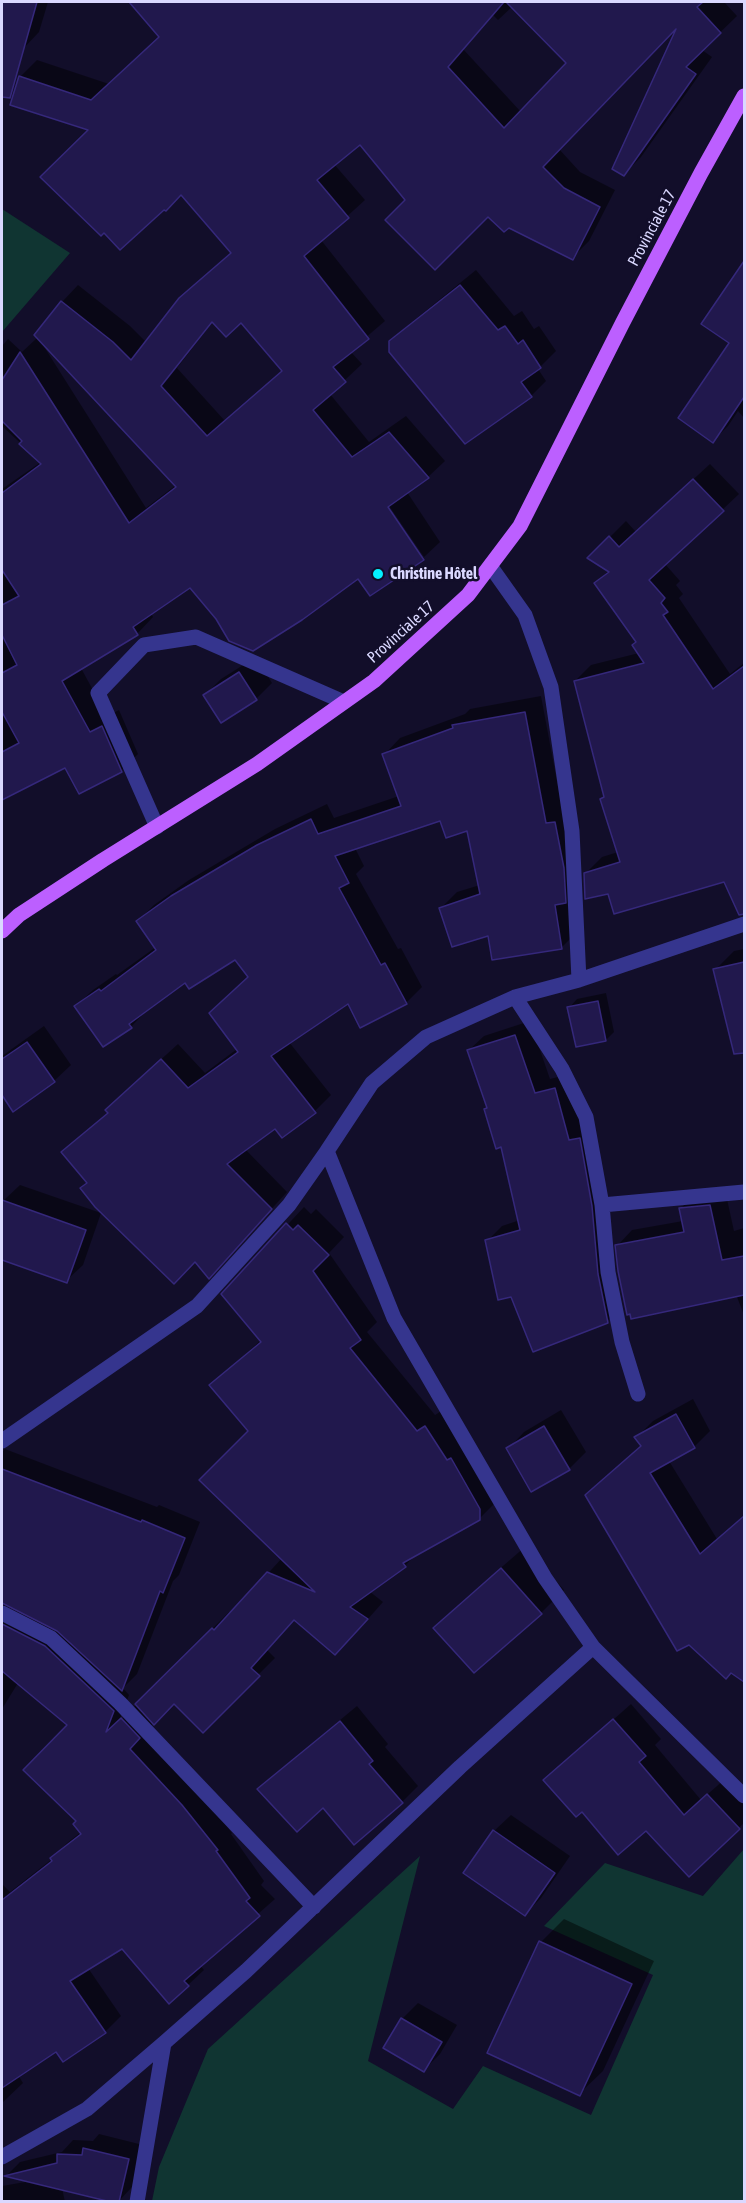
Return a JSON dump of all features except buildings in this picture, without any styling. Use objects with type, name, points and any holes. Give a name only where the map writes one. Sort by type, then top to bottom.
[{"type":"main road","name":"Provinciale 17","points":[[2,931],[20,915],[257,764],[374,681],[468,595],[520,526],[628,312],[744,96]]},
{"type":"street","points":[[491,567],[525,615],[550,687],[572,831],[579,980]]},
{"type":"street","points":[[157,827],[98,693],[144,645],[196,637],[344,702]]},
{"type":"street","points":[[2,1442],[197,1306],[288,1205],[327,1152],[372,1083],[426,1037],[515,997],[579,980],[744,924]]},
{"type":"street","points":[[515,997],[562,1069],[586,1117],[602,1204],[608,1272],[622,1342],[638,1394]]},
{"type":"street","points":[[327,1152],[394,1318],[545,1578],[593,1647],[744,1796]]},
{"type":"street","points":[[602,1204],[744,1192]]},
{"type":"street","points":[[2,1613],[51,1638],[120,1703],[314,1907]]},
{"type":"street","points":[[2,2157],[87,2109],[164,2043],[246,1971],[460,1767],[593,1647]]},
{"type":"street","points":[[137,2202],[164,2043]]},
{"type":"green space","points":[[2,209],[70,253],[2,332]]},
{"type":"green space","points":[[744,1849],[744,2201],[152,2201],[159,2167],[208,2049],[420,1856],[368,2061],[453,2109],[483,2066],[591,2115],[653,1975],[544,1926],[605,1863],[703,1896]]},
{"type":"place","name":"Christine Hôtel","points":[[378,574]]}]
